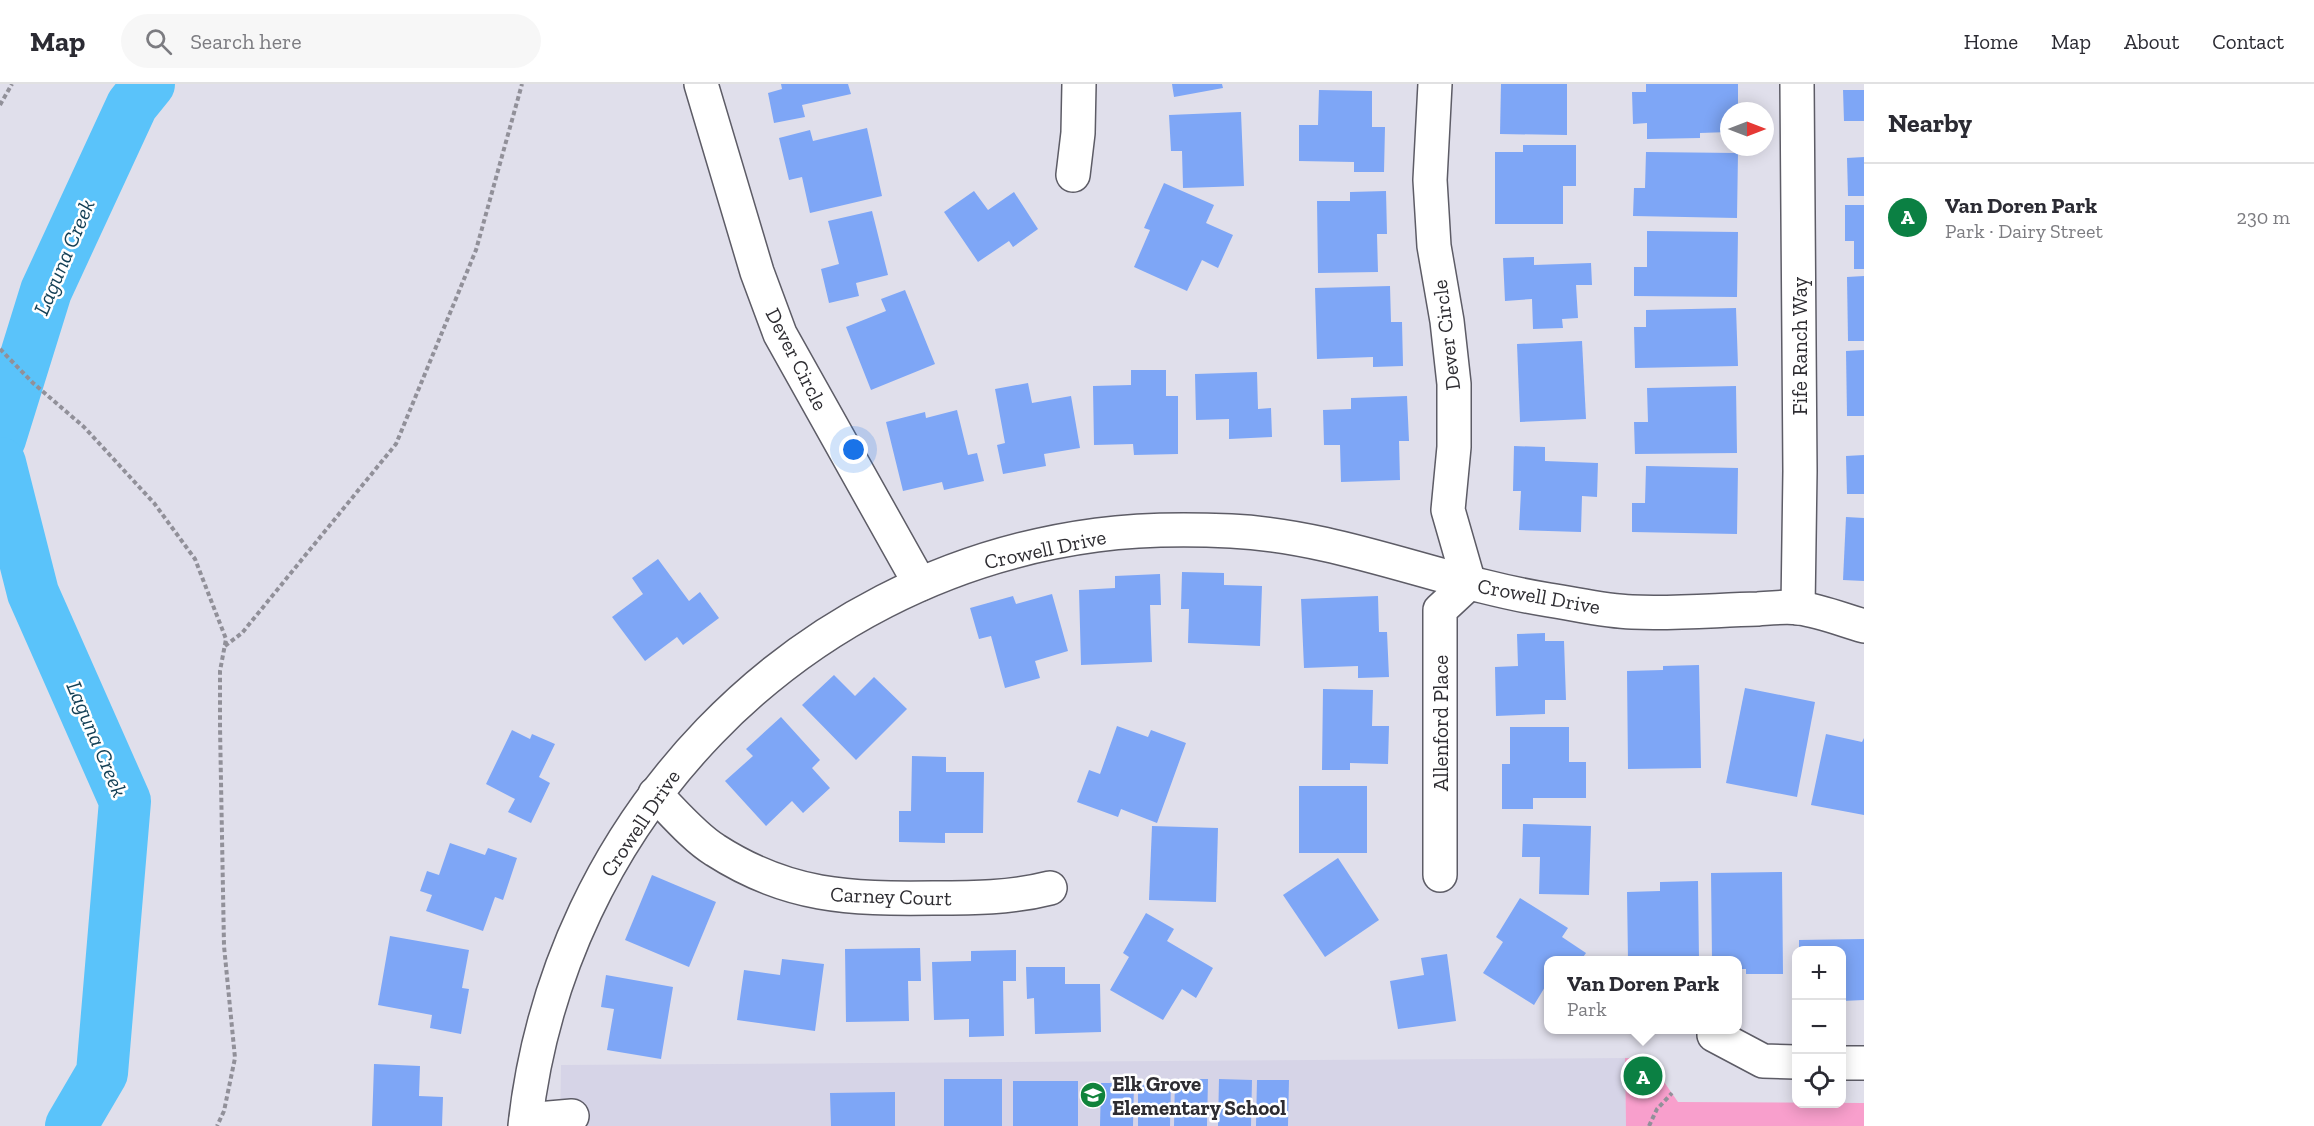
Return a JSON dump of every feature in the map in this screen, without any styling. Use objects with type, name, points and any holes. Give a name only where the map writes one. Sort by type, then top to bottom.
[{"type":"street","name":"Dever Circle","points":[[701,84],[757,272],[780,334],[920,584]]},
{"type":"street","points":[[1074,175],[1078,133],[1078,84]]},
{"type":"street","name":"Dever Circle","points":[[1435,84],[1430,180],[1434,246],[1447,321],[1454,384],[1454,447],[1448,510],[1469,583]]},
{"type":"street","name":"Fife Ranch Way","points":[[1797,84],[1800,459],[1798,608]]},
{"type":"street","name":"Crowell Drive","points":[[526,1123],[537,1051],[555,984],[567,952],[596,888],[655,794],[695,746],[744,697],[798,653],[857,616],[920,584],[962,568],[1029,548],[1097,535],[1166,529],[1236,531],[1305,540],[1469,583],[1545,599],[1631,612],[1798,608],[1864,626]]},
{"type":"street","name":"Allenford Place","points":[[1440,875],[1440,610],[1469,583]]},
{"type":"street","name":"Carney Court","points":[[655,794],[712,848],[741,866],[772,880],[804,890],[872,899],[988,898],[1020,896],[1050,888]]},
{"type":"street","points":[[1714,1035],[1763,1061],[1792,1062]]},
{"type":"street","points":[[1846,1063],[1864,1063]]},
{"type":"street","points":[[526,1123],[572,1116]]},
{"type":"path","points":[[0,105],[12,84]]},
{"type":"path","points":[[225,646],[242,633],[396,444],[476,250],[522,84]]},
{"type":"path","points":[[0,349],[84,427],[161,512],[195,560],[226,639],[220,671],[224,946],[235,1058],[224,1111],[217,1126]]},
{"type":"path","points":[[1649,1126],[1657,1109],[1672,1093]]},
{"type":"shaded area","name":"Elk Grove Elementary School","points":[[1625,1058],[1626,1126],[560,1126],[561,1065]]},
{"type":"shaded area","points":[[1625,1058],[1648,1059],[1678,1102],[1792,1103],[1792,1108],[1846,1108],[1846,1103],[1864,1103],[1864,1126],[1626,1126]]},
{"type":"building","points":[[781,84],[848,84],[851,94],[802,105],[805,117],[774,123],[768,93],[782,89]]},
{"type":"building","points":[[1172,84],[1222,84],[1223,88],[1174,97]]},
{"type":"building","points":[[1501,84],[1567,84],[1567,135],[1500,134]]},
{"type":"building","points":[[1646,84],[1738,84],[1738,102],[1720,102],[1720,132],[1700,133],[1700,138],[1647,139],[1647,123],[1633,124],[1632,92],[1646,92]]},
{"type":"building","points":[[1319,90],[1372,91],[1372,127],[1385,127],[1384,172],[1354,172],[1354,162],[1299,161],[1299,125],[1318,125]]},
{"type":"building","points":[[1843,90],[1864,90],[1864,121],[1844,121]]},
{"type":"building","points":[[1241,112],[1244,186],[1183,188],[1182,151],[1171,151],[1169,115]]},
{"type":"building","points":[[867,128],[882,196],[810,213],[802,177],[789,180],[779,138],[810,130],[813,141]]},
{"type":"building","points":[[1523,145],[1576,145],[1576,186],[1563,186],[1563,224],[1495,224],[1495,152],[1523,152]]},
{"type":"building","points":[[1646,152],[1720,153],[1720,156],[1738,156],[1737,218],[1633,216],[1634,188],[1645,188]]},
{"type":"building","points":[[1864,157],[1864,196],[1848,196],[1847,158]]},
{"type":"building","points":[[1164,183],[1214,205],[1206,223],[1233,235],[1218,268],[1202,260],[1187,291],[1134,267],[1150,230],[1144,228]]},
{"type":"building","points":[[974,191],[988,210],[1014,192],[1038,229],[1013,247],[1009,241],[978,262],[944,212]]},
{"type":"building","points":[[1386,191],[1387,234],[1377,234],[1378,272],[1318,273],[1317,201],[1350,201],[1350,192]]},
{"type":"building","points":[[1845,205],[1864,205],[1864,269],[1854,269],[1854,241],[1845,241]]},
{"type":"building","points":[[872,211],[888,275],[856,283],[859,296],[829,303],[821,269],[839,264],[828,221]]},
{"type":"building","points":[[1647,231],[1738,232],[1737,297],[1634,296],[1634,267],[1647,267]]},
{"type":"building","points":[[1534,257],[1534,265],[1591,263],[1592,285],[1576,285],[1578,318],[1562,319],[1563,328],[1533,329],[1532,299],[1505,301],[1503,258]]},
{"type":"building","points":[[1864,276],[1864,341],[1848,341],[1847,277]]},
{"type":"building","points":[[1390,286],[1391,322],[1402,322],[1403,366],[1373,367],[1373,357],[1317,359],[1315,288]]},
{"type":"building","points":[[905,290],[935,364],[871,390],[846,327],[886,311],[881,299]]},
{"type":"building","points":[[1736,308],[1738,366],[1635,368],[1634,327],[1646,327],[1646,310]]},
{"type":"building","points":[[1582,341],[1586,419],[1520,422],[1517,344]]},
{"type":"building","points":[[1864,350],[1864,416],[1847,416],[1846,351]]},
{"type":"building","points":[[1131,370],[1166,370],[1166,396],[1178,396],[1178,454],[1134,455],[1133,444],[1094,445],[1093,386],[1131,385]]},
{"type":"building","points":[[1257,372],[1258,409],[1271,408],[1272,437],[1229,439],[1229,419],[1196,420],[1195,374]]},
{"type":"building","points":[[1028,383],[1032,403],[1071,396],[1080,448],[1044,454],[1046,466],[1003,474],[997,445],[1005,443],[995,389]]},
{"type":"building","points":[[1736,386],[1737,453],[1635,454],[1634,422],[1648,422],[1647,388]]},
{"type":"building","points":[[1407,396],[1409,441],[1399,441],[1400,480],[1341,482],[1340,445],[1324,445],[1323,410],[1351,409],[1351,398]]},
{"type":"building","points":[[957,410],[968,455],[977,453],[984,481],[944,490],[942,482],[903,491],[886,422],[925,412],[926,418]]},
{"type":"building","points":[[1514,446],[1545,447],[1545,461],[1598,463],[1597,497],[1582,496],[1581,532],[1519,530],[1521,491],[1513,491]]},
{"type":"building","points":[[1864,455],[1864,494],[1847,494],[1846,456]]},
{"type":"building","points":[[1646,466],[1738,468],[1737,534],[1632,532],[1632,503],[1645,503]]},
{"type":"building","points":[[1846,517],[1864,518],[1864,581],[1843,580]]},
{"type":"building","points":[[658,559],[689,601],[700,592],[719,618],[683,645],[677,637],[645,661],[612,617],[643,594],[632,578]]},
{"type":"building","points":[[1182,572],[1224,573],[1224,585],[1262,586],[1260,646],[1188,643],[1189,609],[1181,609]]},
{"type":"building","points":[[1160,574],[1161,605],[1150,605],[1152,662],[1081,665],[1079,590],[1115,588],[1115,576]]},
{"type":"building","points":[[1052,594],[1068,651],[1035,661],[1040,678],[1005,688],[991,636],[979,639],[970,608],[1013,596],[1016,604]]},
{"type":"building","points":[[1378,596],[1379,632],[1387,632],[1389,677],[1358,678],[1358,666],[1304,668],[1301,599]]},
{"type":"building","points":[[1545,633],[1545,641],[1564,641],[1566,700],[1545,700],[1545,714],[1496,716],[1495,667],[1518,666],[1517,634]]},
{"type":"building","points":[[1699,665],[1701,768],[1628,769],[1627,671],[1663,670],[1663,666]]},
{"type":"building","points":[[834,675],[855,696],[874,677],[907,709],[856,760],[802,705]]},
{"type":"building","points":[[1745,688],[1815,702],[1797,797],[1726,783]]},
{"type":"building","points":[[1323,689],[1373,690],[1372,726],[1389,726],[1388,764],[1350,763],[1350,770],[1322,770]]},
{"type":"building","points":[[781,717],[820,760],[812,768],[830,788],[803,813],[792,801],[766,826],[725,781],[753,756],[746,749]]},
{"type":"building","points":[[1117,726],[1148,737],[1151,730],[1186,743],[1157,823],[1121,809],[1118,817],[1077,802],[1089,770],[1100,774]]},
{"type":"building","points":[[1510,727],[1569,727],[1569,762],[1586,762],[1586,798],[1533,798],[1533,809],[1502,809],[1502,764],[1510,764]]},
{"type":"building","points":[[512,730],[530,739],[532,734],[555,744],[539,777],[550,783],[531,823],[508,812],[515,799],[486,784]]},
{"type":"building","points":[[1826,734],[1862,742],[1864,738],[1864,815],[1811,805]]},
{"type":"building","points":[[912,756],[946,757],[946,772],[984,772],[983,833],[945,833],[945,843],[899,842],[899,811],[911,811]]},
{"type":"building","points":[[1299,786],[1367,786],[1367,853],[1299,853]]},
{"type":"building","points":[[1523,824],[1591,826],[1589,895],[1539,894],[1540,857],[1522,857]]},
{"type":"building","points":[[1152,826],[1218,828],[1216,902],[1149,900]]},
{"type":"building","points":[[450,843],[485,855],[488,848],[517,858],[503,900],[495,897],[483,931],[426,911],[432,895],[420,891],[427,871],[439,875]]},
{"type":"building","points":[[1338,858],[1379,920],[1325,957],[1283,895]]},
{"type":"building","points":[[1782,872],[1783,974],[1746,974],[1746,969],[1742,969],[1742,956],[1712,956],[1711,873]]},
{"type":"building","points":[[652,875],[716,902],[689,967],[625,940]]},
{"type":"building","points":[[1698,881],[1699,956],[1628,956],[1627,892],[1660,891],[1660,882]]},
{"type":"building","points":[[1520,898],[1568,928],[1562,937],[1586,953],[1584,956],[1544,956],[1544,989],[1534,1005],[1483,973],[1503,942],[1496,937]]},
{"type":"building","points":[[1146,913],[1174,929],[1167,941],[1213,968],[1196,998],[1182,989],[1163,1020],[1110,990],[1129,957],[1123,953]]},
{"type":"building","points":[[390,936],[469,950],[462,988],[469,989],[461,1034],[430,1028],[432,1015],[378,1005]]},
{"type":"building","points":[[1864,939],[1864,1000],[1846,1001],[1846,946],[1799,946],[1799,940]]},
{"type":"building","points":[[920,948],[921,981],[908,981],[909,1021],[846,1022],[845,949]]},
{"type":"building","points":[[1016,950],[1016,981],[1003,981],[1004,1036],[969,1037],[969,1019],[934,1020],[932,962],[971,961],[971,951]]},
{"type":"building","points":[[1447,954],[1456,1021],[1398,1029],[1390,981],[1424,975],[1421,958]]},
{"type":"building","points":[[782,959],[824,964],[815,1031],[737,1020],[744,970],[780,975]]},
{"type":"building","points":[[1026,967],[1065,967],[1065,984],[1100,984],[1101,1032],[1035,1034],[1034,998],[1027,999]]},
{"type":"building","points":[[606,975],[673,987],[661,1059],[607,1050],[614,1009],[601,1007]]},
{"type":"building","points":[[374,1064],[420,1066],[419,1096],[443,1097],[442,1126],[372,1126]]},
{"type":"building","points":[[944,1079],[1002,1079],[1002,1126],[944,1126]]},
{"type":"building","points":[[1175,1079],[1208,1079],[1207,1126],[1174,1126]]},
{"type":"building","points":[[1219,1079],[1252,1080],[1251,1126],[1218,1126]]},
{"type":"building","points":[[1257,1080],[1289,1080],[1288,1126],[1256,1126]]},
{"type":"building","points":[[1013,1081],[1078,1081],[1078,1126],[1013,1126]]},
{"type":"building","points":[[1138,1081],[1171,1081],[1170,1126],[1138,1126]]},
{"type":"building","points":[[1101,1083],[1134,1083],[1133,1126],[1100,1126]]},
{"type":"building","points":[[895,1092],[895,1126],[831,1126],[830,1093]]},
{"type":"waterway","name":"Laguna Creek","points":[[0,439],[46,291],[132,105],[149,84]]},
{"type":"waterway","name":"Laguna Creek","points":[[0,463],[33,593],[125,801],[102,1073],[71,1126]]},
{"type":"place","name":"Van Doren Park","points":[[1643,1076]]},
{"type":"place","name":"Elk Grove Elementary School","points":[[1093,1095]]}]
